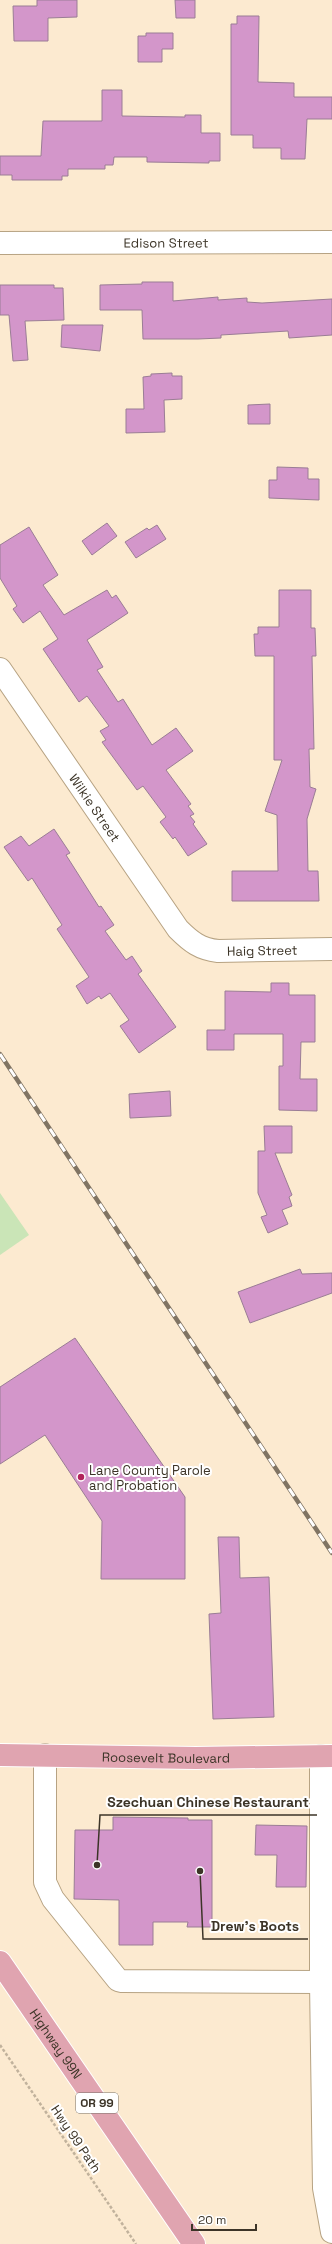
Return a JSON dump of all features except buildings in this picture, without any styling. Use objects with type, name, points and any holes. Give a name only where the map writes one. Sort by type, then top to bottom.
[{"type":"main road","name":"Roosevelt Boulevard","points":[[0,1755],[196,1758],[327,1756]]},
{"type":"main road","name":"Highway 99N","points":[[0,1962],[194,2244]]},
{"type":"street","name":"Edison Street","points":[[0,244],[332,242]]},
{"type":"street","name":"Wilkie Street","points":[[0,669],[178,929],[193,944]]},
{"type":"street","name":"Haig Street","points":[[193,944],[207,950],[218,951],[332,949]]},
{"type":"street","points":[[44,1756],[45,1882],[53,1899],[118,1980],[321,1982]]},
{"type":"street","points":[[327,1756],[321,1982],[328,2177],[327,2212],[332,2232]]},
{"type":"path","name":"Hwy 99 Path","points":[[0,2045],[136,2244]]},
{"type":"green space","points":[[0,1193],[29,1235],[0,1255]]},
{"type":"railway","points":[[0,1054],[332,1553]]},
{"type":"place","name":"Lane County Parole and Probation","points":[[81,1477]]},
{"type":"place","name":"Szechuan Chinese Restaurant","points":[[97,1865]]},
{"type":"place","name":"Drew's Boots","points":[[200,1871]]}]
